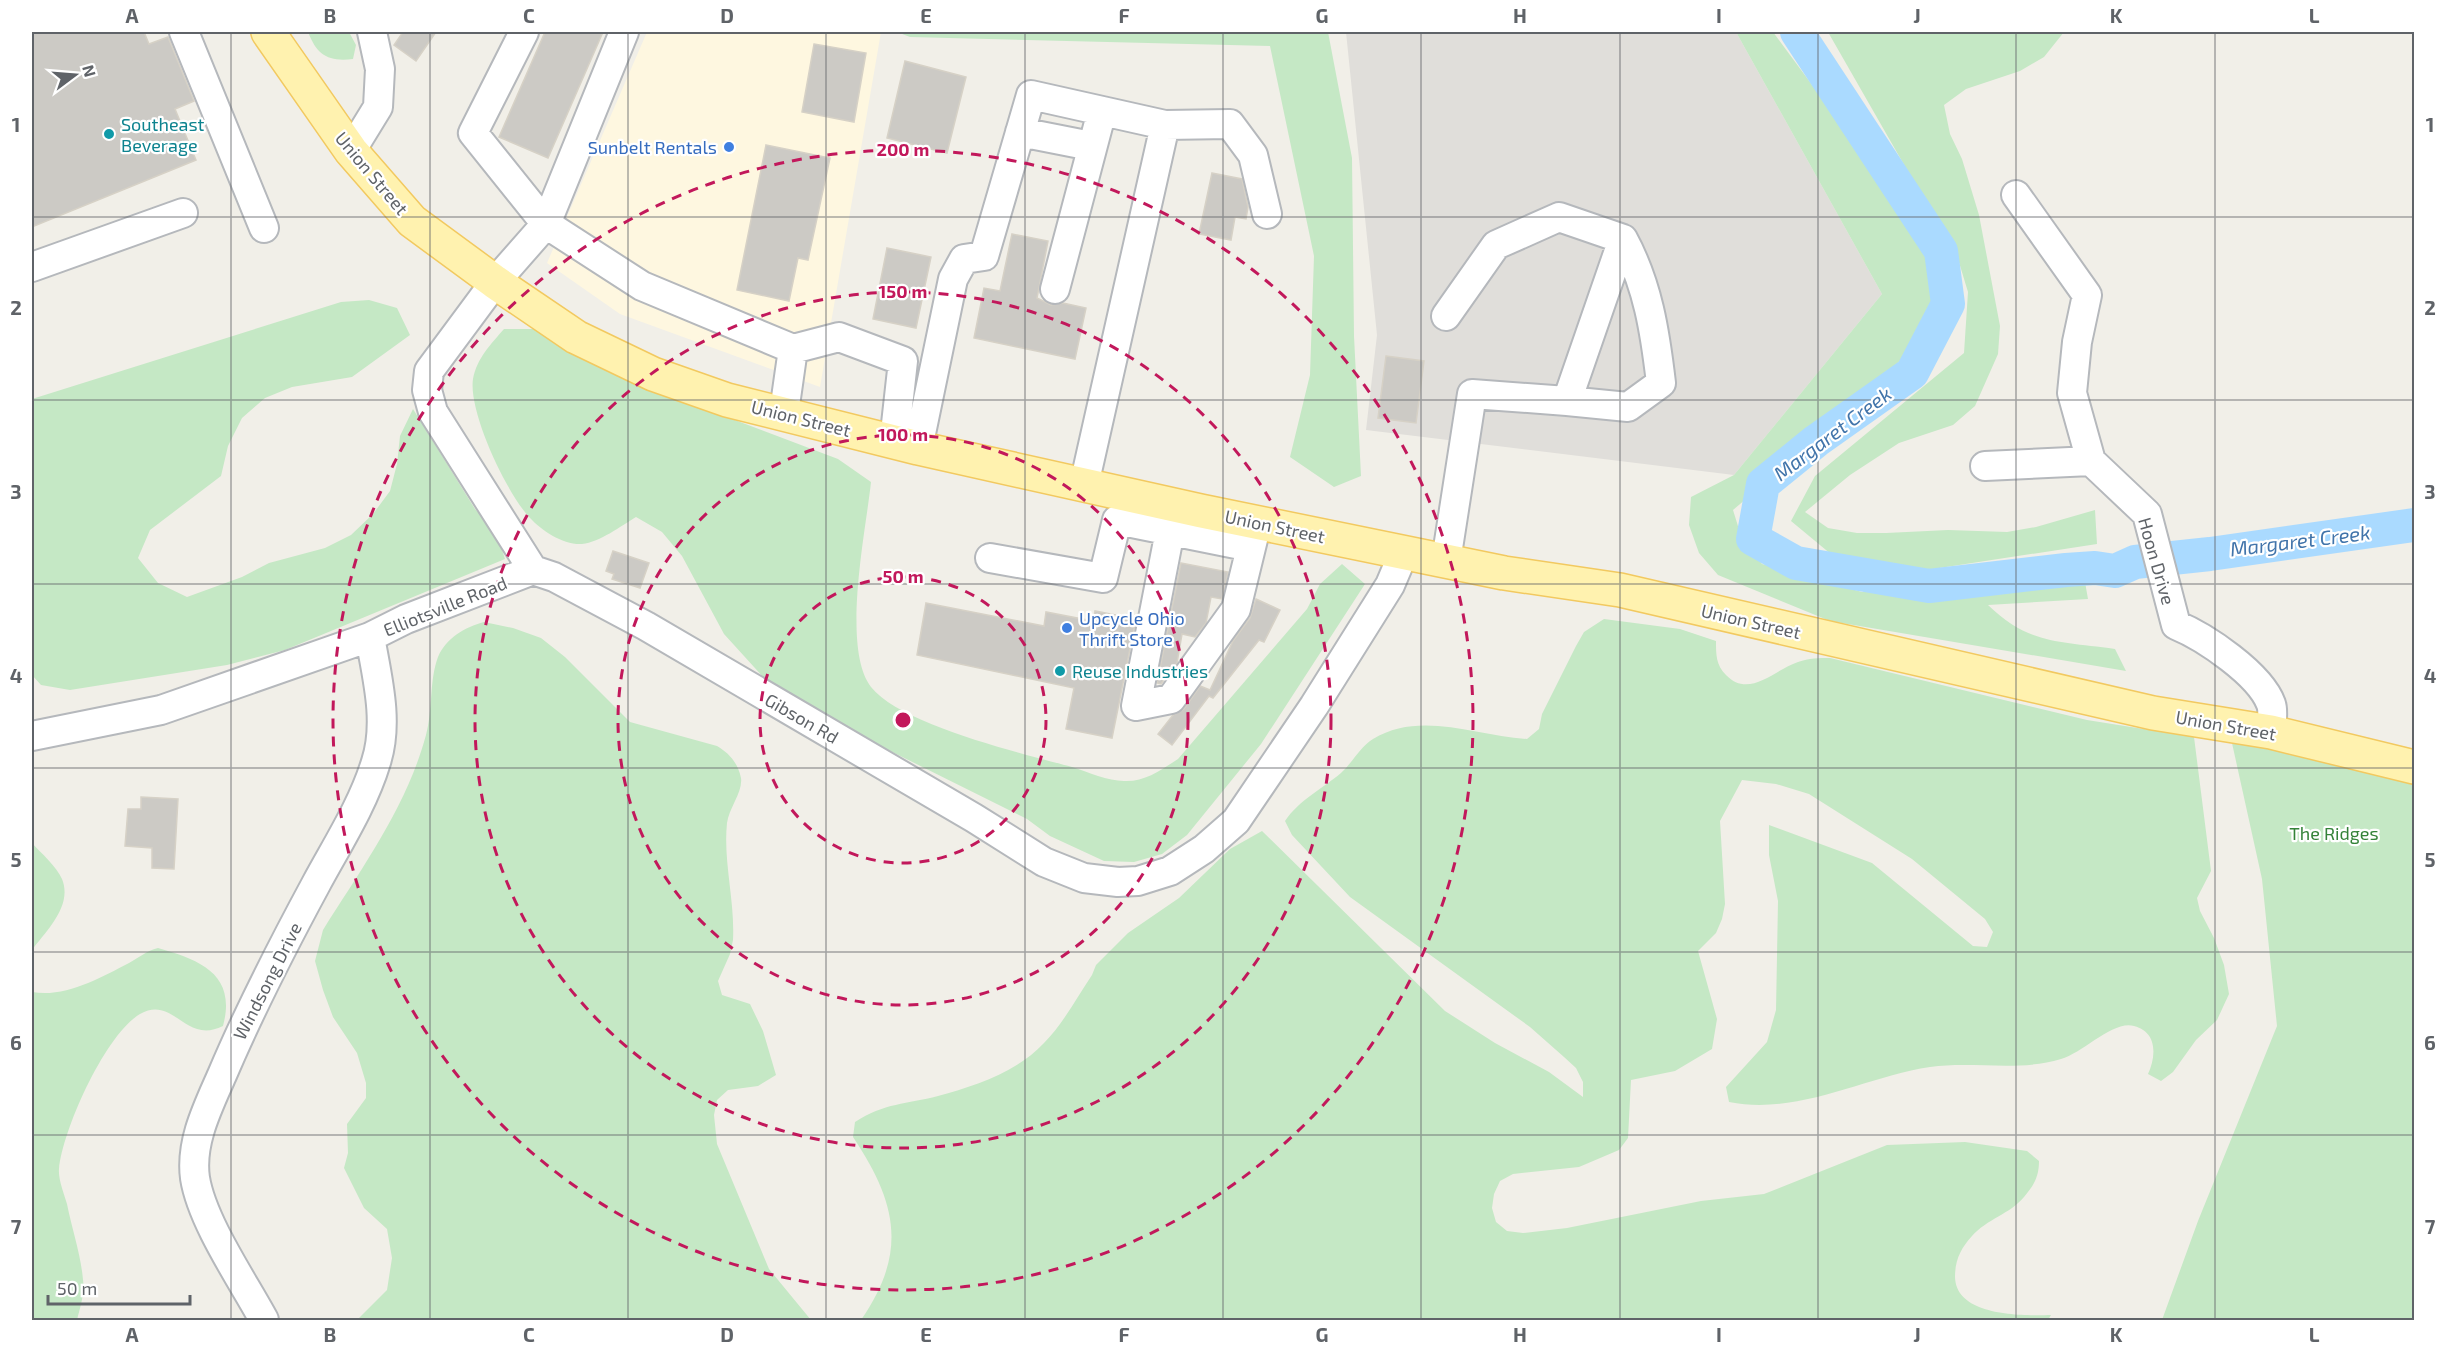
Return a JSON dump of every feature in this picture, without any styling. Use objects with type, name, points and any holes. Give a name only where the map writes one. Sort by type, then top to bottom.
[{"type":"main road","name":"Union Street","points":[[268,32],[351,151],[412,221],[495,282],[576,337],[653,374],[727,400],[784,412],[906,445],[1084,485],[1120,507],[1254,535],[1404,552],[1510,574],[1620,590],[2153,713],[2271,732],[2415,767]]},
{"type":"street","points":[[184,32],[264,228]]},
{"type":"street","points":[[351,151],[378,107],[380,69],[372,32]]},
{"type":"street","points":[[524,32],[472,133],[546,224],[642,286],[793,349],[839,337],[903,361],[906,445]]},
{"type":"street","points":[[533,570],[434,412],[427,390],[429,371],[495,282],[546,224],[624,32]]},
{"type":"street","points":[[906,445],[953,279],[964,259],[984,256],[1031,95],[1165,125],[1230,124],[1253,155],[1266,214]]},
{"type":"street","points":[[1055,289],[1102,111]]},
{"type":"street","points":[[1084,485],[1165,125]]},
{"type":"street","points":[[1020,132],[1091,146]]},
{"type":"street","points":[[1985,466],[2091,460],[2072,393],[2072,335],[2087,295],[2016,195]]},
{"type":"street","points":[[32,267],[183,213]]},
{"type":"street","points":[[1446,316],[1497,245],[1559,217],[1623,239],[1638,267],[1655,327],[1661,383],[1628,407],[1472,394],[1446,561]]},
{"type":"street","points":[[1567,401],[1623,239]]},
{"type":"street","points":[[784,412],[793,349]]},
{"type":"street","name":"Hoon Drive","points":[[2091,460],[2147,514],[2176,626],[2197,634],[2260,684],[2272,706],[2271,732]]},
{"type":"street","points":[[990,558],[1103,578],[1120,507]]},
{"type":"street","points":[[1172,518],[1136,706],[1171,699],[1236,609],[1254,535]]},
{"type":"street","name":"Gibson Rd","points":[[533,570],[555,577],[621,612],[974,818],[1044,862],[1069,873],[1118,882],[1138,881],[1170,871],[1220,837],[1245,810],[1390,585],[1404,552]]},
{"type":"street","name":"Elliotsville Road","points":[[32,736],[161,710],[370,637],[405,620],[533,570]]},
{"type":"street","name":"Windsong Drive","points":[[264,1320],[207,1216],[195,1179],[194,1149],[206,1113],[253,1002],[357,808],[377,761],[382,728],[379,686],[370,637]]},
{"type":"shaded area","name":"Sunbelt Rentals","points":[[647,32],[881,32],[820,387],[620,314],[547,263]]},
{"type":"shaded area","points":[[1346,32],[1736,32],[1882,294],[1734,475],[1366,430],[1377,335]]},
{"type":"green space","points":[[308,32],[349,32],[356,45],[353,59],[344,60],[324,55],[315,46]]},
{"type":"green space","points":[[897,32],[1328,32],[1352,158],[1354,336],[1361,476],[1334,487],[1290,457],[1310,375],[1314,256],[1270,46],[910,37]]},
{"type":"green space","points":[[1736,32],[1773,32],[1835,116],[1911,232],[1920,241],[1926,253],[1933,280],[1931,308],[1927,321],[1922,333],[1903,357],[1834,423],[1733,510],[1742,539],[1762,564],[1862,592],[2085,582],[2088,599],[1988,605],[2017,628],[2046,639],[2115,649],[2126,671],[1830,621],[1718,575],[1699,553],[1689,525],[1691,497],[1734,475],[1882,294]]},
{"type":"green space","points":[[1828,32],[2064,32],[2044,57],[2020,71],[1966,89],[1944,105],[1950,134],[1962,159],[1979,215],[2000,326],[1998,354],[1975,406],[1953,425],[1899,443],[1850,475],[1805,512],[1828,528],[1857,533],[1886,533],[1948,530],[2007,532],[2036,527],[2095,510],[2097,544],[1920,571],[1889,570],[1832,555],[1791,521],[1815,476],[1964,353],[1968,292],[1958,259]]},
{"type":"green space","points":[[369,300],[397,308],[410,335],[352,377],[292,387],[265,398],[242,418],[228,446],[221,476],[150,530],[138,558],[158,583],[187,597],[242,577],[269,563],[325,548],[351,535],[373,514],[390,491],[397,464],[400,436],[413,409],[475,509],[496,531],[505,559],[285,650],[227,665],[70,690],[41,685],[32,675],[32,399],[341,302]]},
{"type":"green space","points":[[504,329],[533,329],[679,399],[838,459],[871,482],[856,618],[862,669],[871,687],[886,701],[908,714],[935,726],[995,746],[1111,780],[1139,780],[1178,759],[1307,609],[1320,584],[1342,564],[1365,584],[1261,744],[1187,835],[1162,854],[1134,862],[1104,861],[1050,836],[1027,819],[842,727],[764,678],[724,634],[682,556],[662,532],[636,517],[596,540],[575,544],[553,536],[535,523],[511,491],[491,452],[473,393],[473,379],[478,364]]},
{"type":"green space","points":[[1604,619],[1680,629],[1716,641],[1718,664],[1735,682],[1744,684],[1753,684],[1802,661],[1830,658],[2087,720],[2194,737],[2211,871],[2197,898],[2200,911],[2214,938],[2224,965],[2229,994],[2217,1020],[2196,1040],[2173,1072],[2161,1081],[2148,1074],[2153,1060],[2151,1039],[2142,1029],[2126,1025],[2107,1032],[2070,1056],[2045,1063],[2012,1066],[1946,1065],[1905,1072],[1805,1100],[1754,1105],[1729,1102],[1726,1087],[1767,1042],[1776,1010],[1778,901],[1769,855],[1769,825],[1872,863],[1973,946],[1987,947],[1993,932],[1985,919],[1912,859],[1809,794],[1776,784],[1742,780],[1720,821],[1725,904],[1722,919],[1716,933],[1698,951],[1717,1019],[1712,1049],[1675,1071],[1631,1080],[1628,1138],[1619,1150],[1579,1167],[1513,1174],[1500,1181],[1494,1194],[1492,1208],[1496,1222],[1507,1231],[1523,1233],[1567,1228],[1701,1201],[1764,1194],[1887,1145],[1965,1142],[2027,1151],[2039,1161],[2033,1185],[2018,1203],[1984,1225],[1968,1241],[1957,1260],[1955,1277],[1958,1290],[1966,1300],[1978,1306],[2008,1314],[2051,1315],[2048,1320],[861,1320],[886,1272],[891,1250],[891,1228],[887,1206],[879,1184],[853,1137],[855,1122],[876,1111],[966,1088],[995,1077],[1021,1062],[1051,1036],[1092,975],[1096,965],[1128,933],[1179,898],[1230,849],[1262,831],[1445,1011],[1495,1043],[1549,1072],[1583,1097],[1583,1082],[1576,1068],[1530,1027],[1350,897],[1292,835],[1285,821],[1304,801],[1341,773],[1368,743],[1391,731],[1410,726],[1429,725],[1527,739],[1539,729],[1542,714],[1584,632]]},
{"type":"green space","points":[[484,622],[513,628],[541,638],[565,657],[630,722],[717,746],[729,755],[738,768],[741,783],[728,817],[726,838],[733,940],[730,954],[718,981],[722,995],[750,1004],[763,1031],[776,1075],[758,1086],[728,1090],[717,1100],[714,1115],[717,1144],[769,1269],[811,1320],[357,1320],[387,1290],[392,1258],[387,1229],[364,1208],[344,1168],[348,1153],[347,1124],[366,1098],[366,1083],[357,1053],[333,1017],[315,961],[323,930],[382,836],[418,761],[428,725],[435,666],[441,650],[457,634]]},
{"type":"green space","name":"The Ridges","points":[[2228,725],[2414,767],[2414,1320],[2162,1320],[2198,1221],[2277,1026],[2262,879]]},
{"type":"green space","points":[[32,843],[62,879],[64,899],[51,926],[32,950]]},
{"type":"green space","points":[[158,948],[188,958],[212,972],[220,982],[225,994],[226,1008],[223,1026],[210,1030],[199,1029],[189,1026],[171,1014],[152,1010],[140,1014],[113,1041],[77,1108],[68,1131],[59,1169],[60,1182],[82,1271],[82,1300],[77,1320],[32,1320],[32,992],[57,992],[82,985]]},
{"type":"building","name":"Southeast Beverage","points":[[32,32],[144,32],[149,44],[168,37],[194,101],[175,109],[196,160],[32,227]]},
{"type":"building","points":[[403,32],[436,32],[416,61],[394,45]]},
{"type":"building","points":[[545,32],[603,32],[548,158],[499,137]]},
{"type":"building","points":[[814,44],[866,53],[854,122],[802,112]]},
{"type":"building","points":[[905,61],[966,77],[947,153],[887,138]]},
{"type":"building","points":[[766,145],[830,158],[808,260],[798,258],[789,301],[737,290]]},
{"type":"building","points":[[1212,173],[1242,179],[1248,207],[1246,219],[1235,217],[1231,240],[1199,234]]},
{"type":"building","points":[[1012,234],[1048,241],[1037,298],[1051,305],[1063,303],[1086,308],[1075,359],[974,338],[984,288],[1000,291]]},
{"type":"building","points":[[887,248],[931,257],[916,328],[873,319]]},
{"type":"building","points":[[1386,356],[1424,361],[1416,423],[1378,418]]},
{"type":"building","points":[[613,551],[649,563],[640,588],[612,579],[614,574],[606,571]]},
{"type":"building","points":[[1181,563],[1228,572],[1222,599],[1211,597],[1206,623],[1195,637],[1182,634],[1177,663],[1161,684],[1157,683]]},
{"type":"building","points":[[1256,599],[1280,610],[1264,642],[1259,640],[1213,698],[1209,696],[1172,745],[1158,734],[1173,715],[1184,709],[1200,686],[1210,690],[1233,641],[1250,618]]},
{"type":"building","name":"Reuse Industries","points":[[926,603],[1044,626],[1046,612],[1093,621],[1095,611],[1136,619],[1112,738],[1066,729],[1074,688],[917,655]]},
{"type":"building","points":[[141,797],[178,799],[174,869],[152,868],[152,848],[125,846],[128,809],[141,809]]},
{"type":"waterway","name":"Margaret Creek","points":[[1797,32],[1941,251],[1948,304],[1912,373],[1816,441],[1763,484],[1753,539],[1796,563],[1929,586],[2066,570],[2095,568],[2115,571],[2135,562],[2210,554],[2414,525]]},
{"type":"place","name":"Southeast Beverage","points":[[109,134]]},
{"type":"place","name":"Sunbelt Rentals","points":[[729,147]]},
{"type":"place","name":"Upcycle Ohio Thrift Store","points":[[1067,628]]},
{"type":"place","name":"Reuse Industries","points":[[1060,671]]}]
